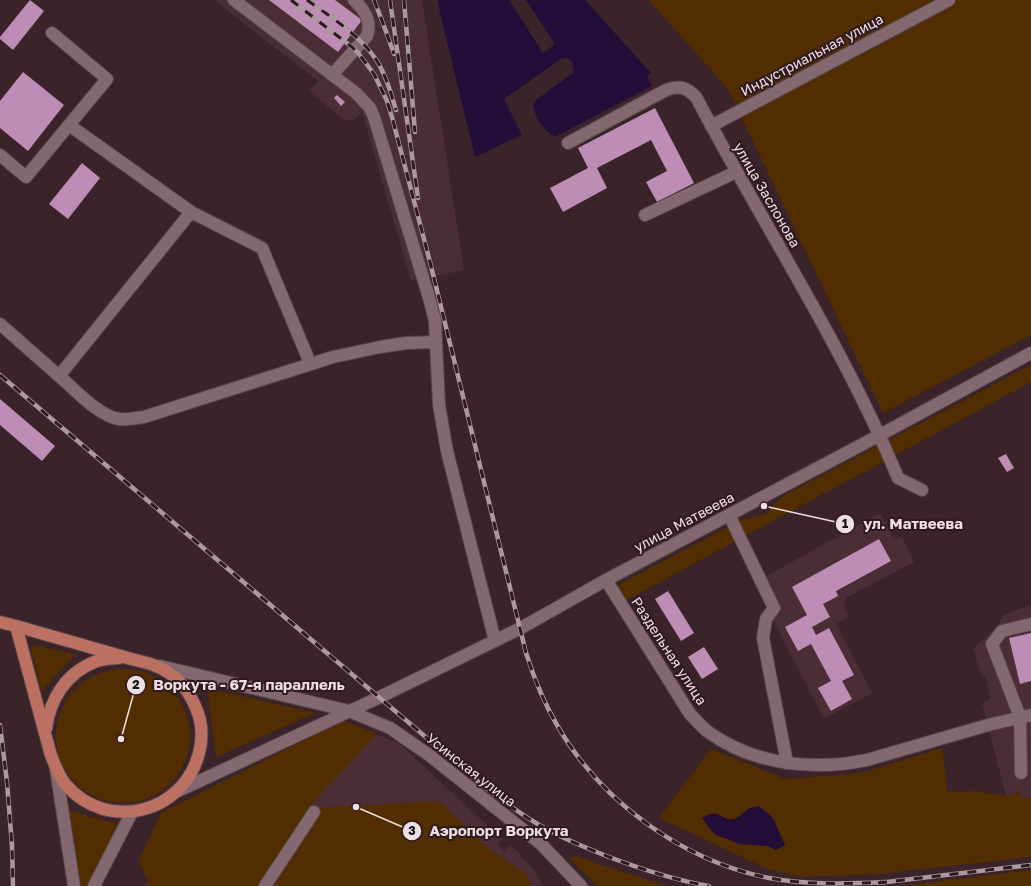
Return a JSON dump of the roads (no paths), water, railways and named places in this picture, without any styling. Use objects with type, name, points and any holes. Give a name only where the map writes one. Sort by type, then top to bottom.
[{"type":"main road","points":[[0,622],[16,626],[124,657],[144,661],[170,673],[183,685],[192,698],[199,714],[202,730],[201,746],[196,763],[189,778],[178,791],[165,801],[146,809],[132,812],[111,811],[94,806],[78,796],[66,784],[56,769],[50,752],[16,626]]},
{"type":"main road","points":[[46,733],[47,718],[52,704],[58,692],[65,683],[75,674],[98,661],[124,657]]},
{"type":"street","points":[[234,0],[364,101],[374,117],[435,321],[439,405],[446,444],[495,641]]},
{"type":"street","points":[[332,75],[367,36],[369,28],[368,17],[363,9],[354,0]]},
{"type":"street","name":"Индустриальная улица","points":[[711,126],[949,0]]},
{"type":"street","points":[[0,155],[26,178],[107,79],[52,33]]},
{"type":"street","name":"улица Заслонова","points":[[568,143],[675,86],[684,88],[693,94],[736,172],[818,312],[880,435],[898,478],[922,490]]},
{"type":"street","points":[[69,125],[191,212],[262,248],[310,363]]},
{"type":"street","points":[[645,215],[736,172]]},
{"type":"street","points":[[59,376],[191,212]]},
{"type":"street","points":[[0,324],[97,409],[108,416],[120,419],[144,417],[310,363],[333,357],[380,347],[436,342]]},
{"type":"street","name":"улица Матвеева","points":[[178,791],[380,697],[521,628],[606,580],[1031,353]]},
{"type":"street","points":[[729,515],[774,608],[766,619],[762,638],[787,763]]},
{"type":"street","name":"Раздельная улица","points":[[606,580],[690,714],[706,730],[722,741],[741,751],[787,763],[826,766],[861,762],[988,725],[1025,716]]},
{"type":"street","points":[[1021,773],[1025,716],[992,644],[1002,631],[1031,624]]},
{"type":"street","name":"Усинская улица","points":[[157,666],[349,711],[390,728],[429,755],[541,844],[581,886]]},
{"type":"street","points":[[56,769],[74,886]]},
{"type":"street","points":[[94,886],[132,812]]},
{"type":"street","points":[[265,886],[314,812]]},
{"type":"railway","points":[[291,0],[359,54],[374,74],[387,101],[430,262],[526,653],[548,708],[575,753],[597,779],[621,803],[647,824],[706,858],[737,870],[783,880],[826,883],[884,882]]},
{"type":"railway","points":[[307,0],[336,20],[354,35],[370,52],[377,61],[383,73],[396,110]]},
{"type":"railway","points":[[374,0],[394,54]]},
{"type":"railway","points":[[390,0],[418,198]]},
{"type":"railway","points":[[404,0],[415,132]]},
{"type":"railway","points":[[0,375],[481,784],[508,805],[529,819],[572,842],[633,866],[683,881],[709,886]]},
{"type":"railway","points":[[0,725],[7,782],[12,846],[13,886]]},
{"type":"railway","points":[[878,883],[1031,865]]},
{"type":"place","name":"ул. Матвеева","points":[[764,506]]},
{"type":"place","name":"Воркута - 67-я параллель","points":[[121,739]]},
{"type":"place","name":"Аэропорт Воркута","points":[[356,807]]}]
